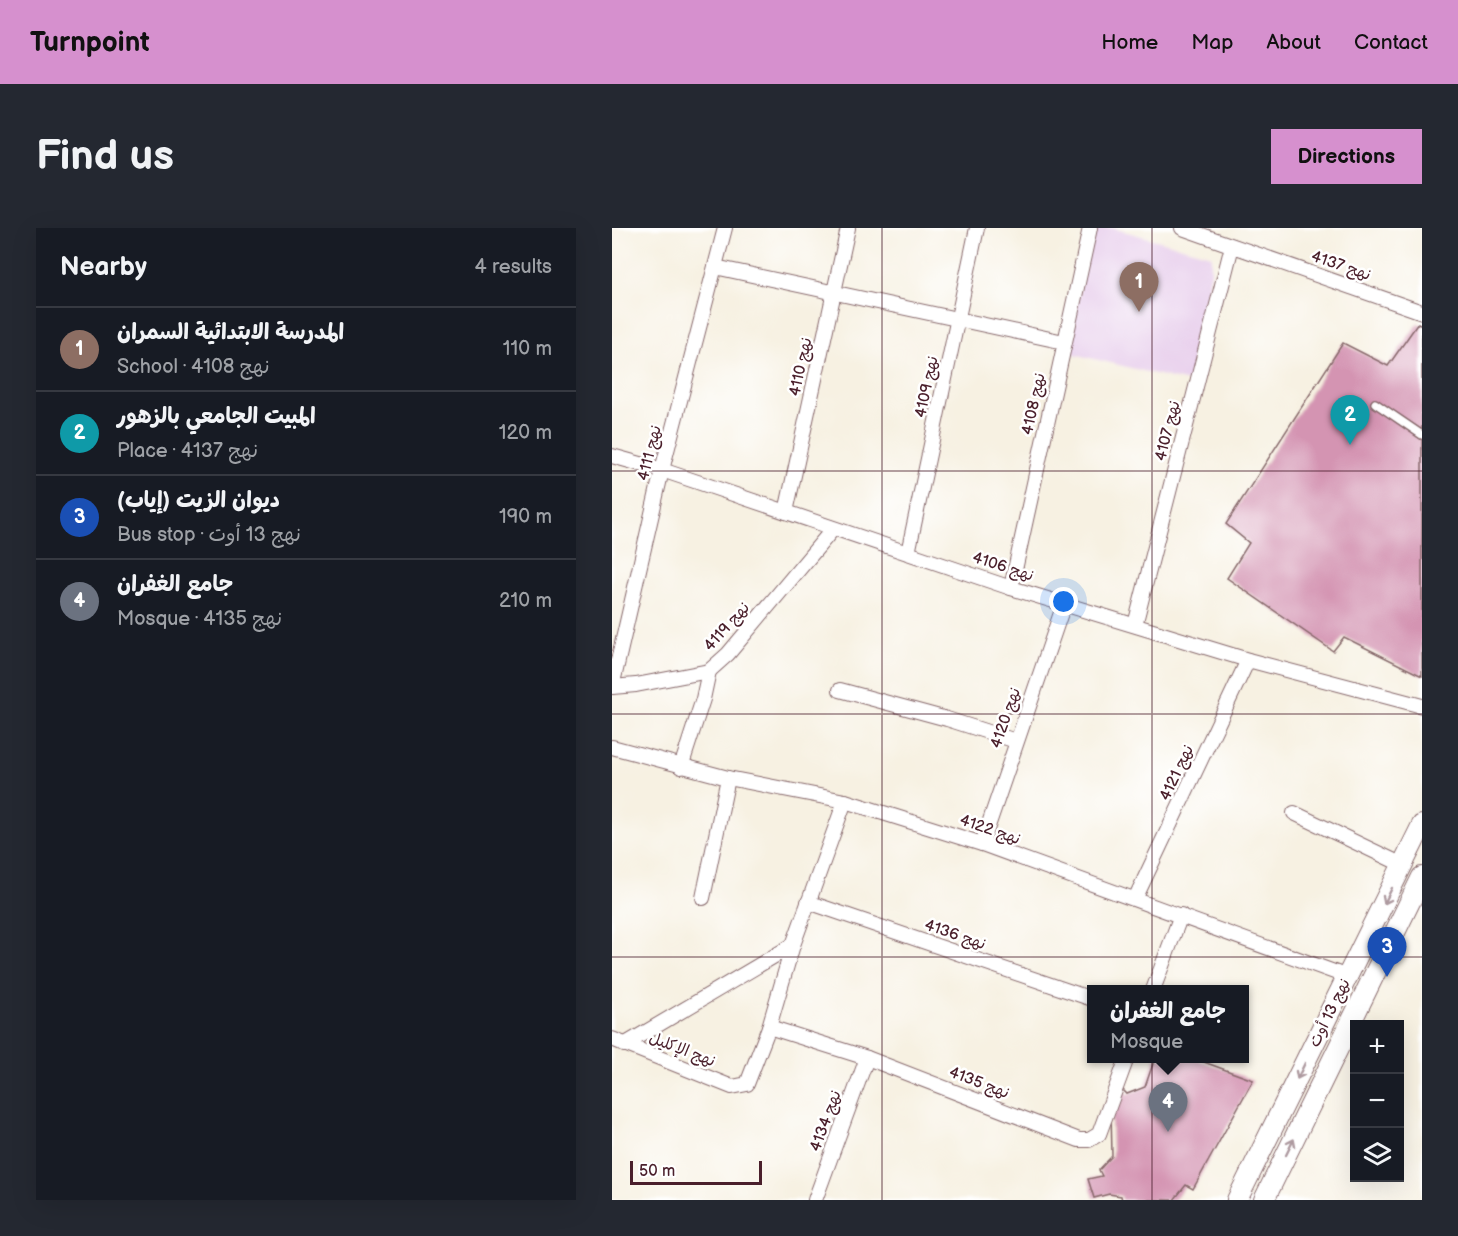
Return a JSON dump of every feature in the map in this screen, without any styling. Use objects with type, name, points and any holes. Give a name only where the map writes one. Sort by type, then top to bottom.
[{"type":"main road","name":"نهج 13 أوت","points":[[1237,1200],[1422,825]]},
{"type":"main road","name":"نهج 13 أوت","points":[[1264,1200],[1422,878]]},
{"type":"street","name":"نهج 4111","points":[[612,687],[662,470],[725,228]]},
{"type":"street","name":"نهج 4110","points":[[786,512],[848,228]]},
{"type":"street","name":"نهج 4109","points":[[908,553],[977,228]]},
{"type":"street","name":"نهج 4108","points":[[1011,588],[1090,228]]},
{"type":"street","name":"نهج 4137","points":[[1182,228],[1215,234],[1232,246],[1420,306]]},
{"type":"street","name":"نهج 4107","points":[[1135,625],[1232,246]]},
{"type":"street","points":[[715,267],[1064,342]]},
{"type":"street","name":"نهج 4106","points":[[612,456],[662,470],[1011,588],[1248,660],[1422,706]]},
{"type":"street","name":"نهج 4119","points":[[612,687],[636,686],[709,671],[728,654],[833,529]]},
{"type":"street","name":"نهج 4120","points":[[982,844],[1064,604]]},
{"type":"street","name":"نهج 4121","points":[[1135,899],[1248,660]]},
{"type":"street","points":[[681,767],[703,699],[709,671]]},
{"type":"street","points":[[840,690],[947,719],[1016,741]]},
{"type":"street","name":"نهج 4122","points":[[612,747],[728,778],[845,801],[982,844],[1348,977]]},
{"type":"street","points":[[704,898],[728,778]]},
{"type":"street","points":[[769,1027],[793,945],[845,801]]},
{"type":"street","points":[[1294,813],[1403,865]]},
{"type":"street","name":"نهج 4136","points":[[808,902],[1087,997]]},
{"type":"street","points":[[1155,985],[1181,915]]},
{"type":"street","points":[[618,1042],[793,945]]},
{"type":"street","name":"نهج 4135","points":[[769,1027],[867,1058],[1079,1140],[1089,1140],[1099,1134],[1126,1063]]},
{"type":"street","name":"نهج الإكليل","points":[[618,1042],[732,1087],[740,1087],[747,1084],[769,1027]]},
{"type":"street","name":"نهج 4134","points":[[819,1198],[867,1058]]},
{"type":"lane","points":[[1375,403],[1422,435]]},
{"type":"shaded area","points":[[1094,228],[1112,228],[1211,255],[1211,272],[1188,382],[1066,352]]},
{"type":"building","points":[[1418,323],[1422,325],[1422,676],[1344,637],[1333,651],[1227,578],[1249,543],[1226,524],[1343,343],[1388,366]]},
{"type":"building","points":[[1153,1063],[1207,1063],[1253,1080],[1193,1189],[1186,1185],[1174,1200],[1122,1200],[1121,1196],[1109,1194],[1094,1198],[1088,1179],[1102,1176],[1099,1170],[1112,1156],[1111,1109],[1121,1088],[1127,1094],[1145,1087]]},
{"type":"place","name":"المدرسة الابتدائية السمران","points":[[1139,312]]},
{"type":"place","name":"المبيت الجامعي بالزهور","points":[[1350,445]]},
{"type":"place","name":"ديوان الزيت (إياب)","points":[[1387,977]]},
{"type":"place","name":"جامع الغفران","points":[[1168,1132]]}]
